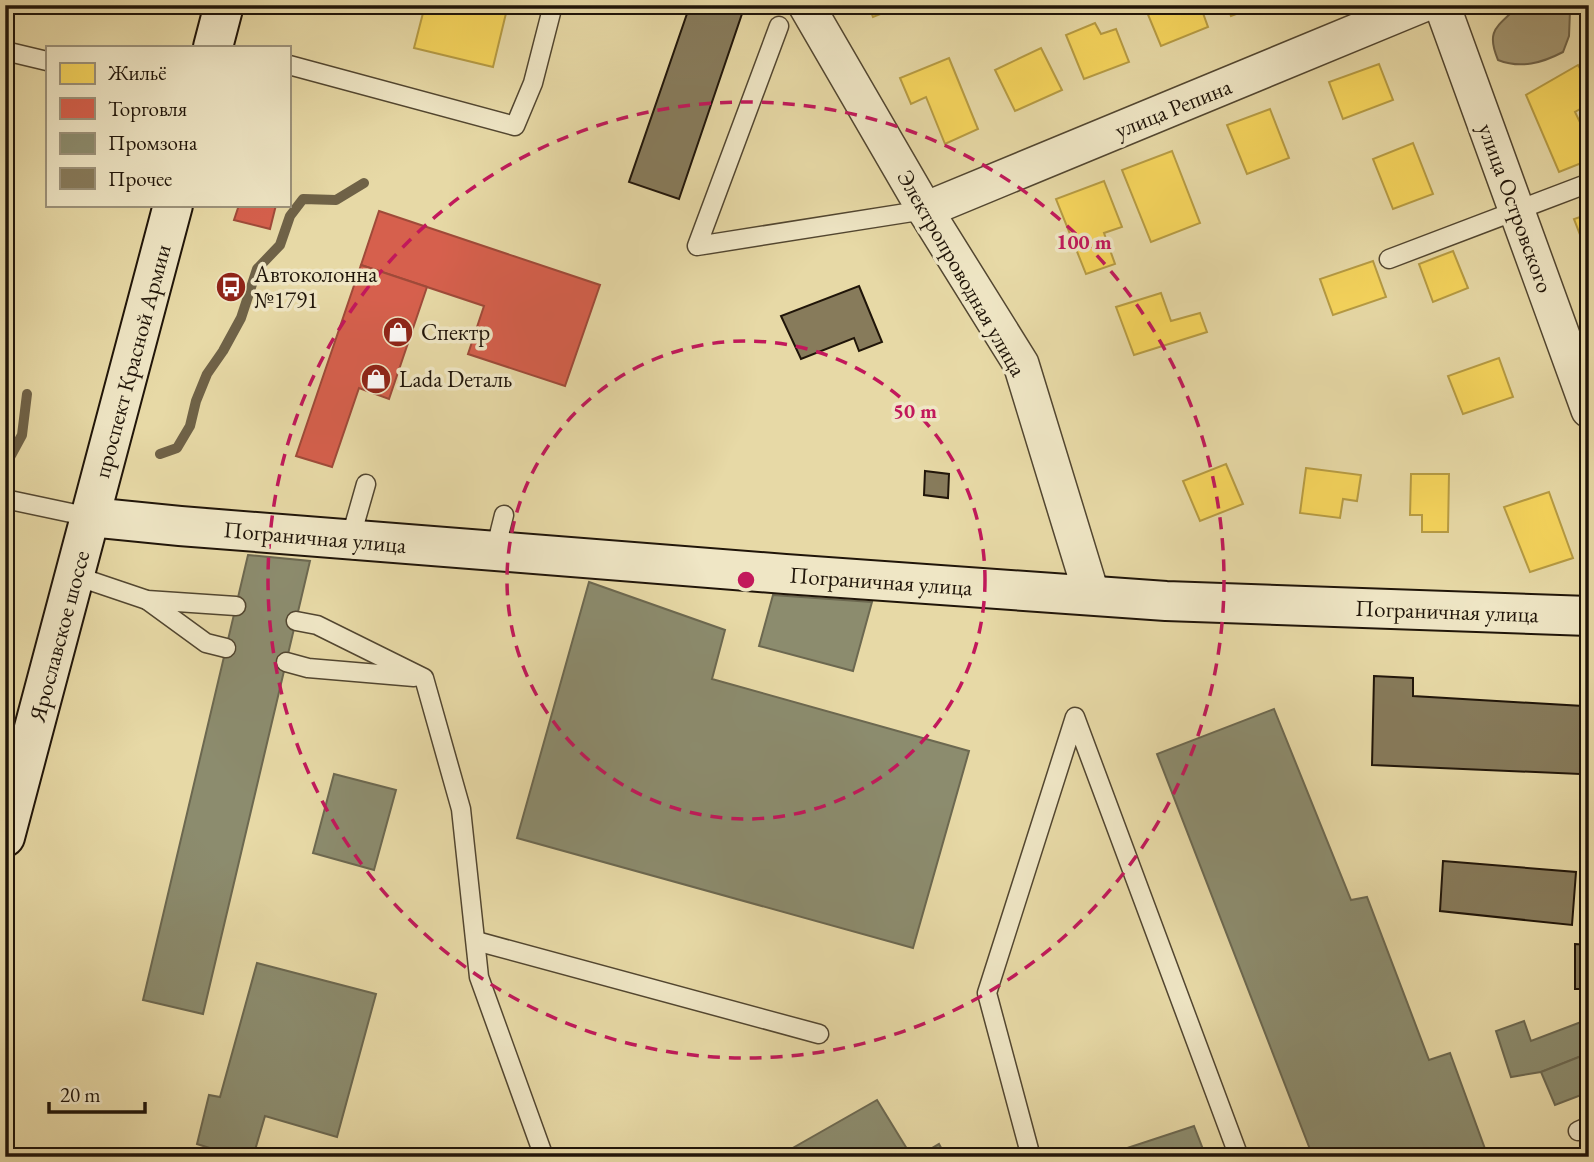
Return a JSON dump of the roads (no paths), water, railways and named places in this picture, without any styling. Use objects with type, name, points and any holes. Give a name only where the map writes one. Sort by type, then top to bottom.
[{"type":"street","points":[[217,46],[224,5]]},
{"type":"street","name":"Электропроводная улица","points":[[806,5],[925,210],[1021,364],[1092,596]]},
{"type":"street","name":"улица Репина","points":[[925,210],[1421,5]]},
{"type":"street","name":"улица Островского","points":[[1442,5],[1589,410]]},
{"type":"street","name":"проспект Красной Армии","points":[[90,517],[173,206]]},
{"type":"street","name":"Пограничная улица","points":[[90,517],[350,540],[1166,601],[1589,616]]},
{"type":"street","name":"Ярославское шоссе","points":[[5,837],[90,517]]},
{"type":"lane","points":[[290,65],[515,126],[533,83],[553,5]]},
{"type":"lane","points":[[779,26],[697,246],[925,210]]},
{"type":"lane","points":[[5,51],[46,61]]},
{"type":"lane","points":[[1389,259],[1589,183]]},
{"type":"lane","points":[[350,540],[366,484]]},
{"type":"lane","points":[[5,499],[90,517]]},
{"type":"lane","points":[[495,551],[504,515]]},
{"type":"lane","points":[[76,576],[147,600],[236,606]]},
{"type":"lane","points":[[147,600],[206,643],[226,648]]},
{"type":"lane","points":[[296,621],[317,625],[425,678],[461,809],[478,977],[544,1157]]},
{"type":"lane","points":[[286,662],[308,668],[425,678]]},
{"type":"lane","points":[[1031,1157],[987,992],[1074,717],[1239,1157]]},
{"type":"lane","points":[[476,941],[819,1034]]},
{"type":"waterway","points":[[160,454],[177,448],[190,426],[207,374],[241,318],[257,269],[280,245],[290,216],[303,199],[336,200],[364,183]]},
{"type":"waterway","points":[[5,473],[22,435],[27,394]]},
{"type":"place","name":"Автоколонна №1791","points":[[231,287]]},
{"type":"place","name":"Спектр","points":[[398,332]]},
{"type":"place","name":"Lada Dеталь","points":[[376,379]]}]
